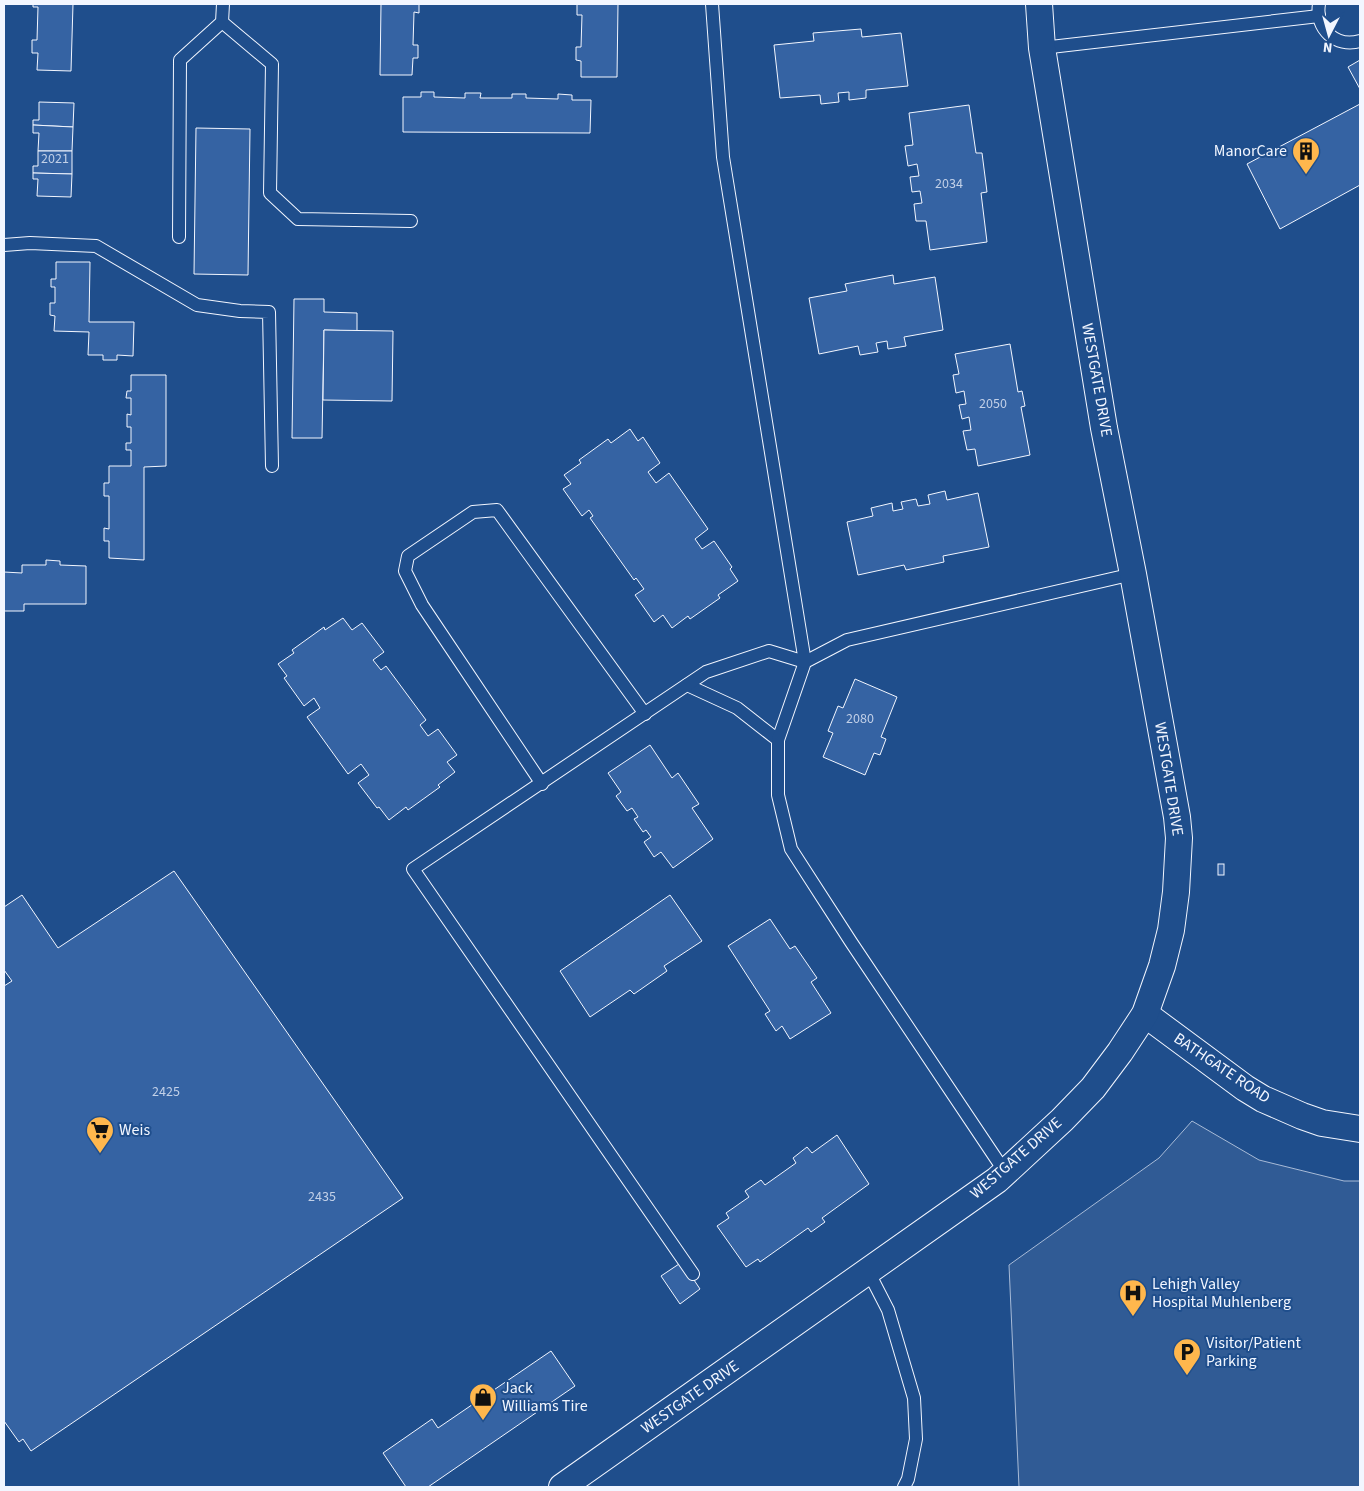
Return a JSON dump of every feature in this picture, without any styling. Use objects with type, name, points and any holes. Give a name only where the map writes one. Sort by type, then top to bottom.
[{"type":"street","name":"WESTGATE DRIVE","points":[[562,1487],[997,1180],[1062,1120],[1093,1088],[1145,1014],[1162,966],[1171,930],[1176,892],[1179,838],[1177,817],[1133,574],[1104,428],[1042,48],[1039,4]]},
{"type":"street","name":"BATHGATE ROAD","points":[[1145,1014],[1245,1088],[1263,1099],[1322,1123],[1360,1129]]},
{"type":"lane","points":[[179,237],[180,60],[222,22],[223,4]]},
{"type":"lane","points":[[712,4],[723,157],[805,662],[778,740],[778,794],[791,849],[1005,1172]]},
{"type":"lane","points":[[1042,48],[1319,10],[1325,31],[1333,38],[1343,43],[1360,42]]},
{"type":"lane","points":[[222,22],[272,64],[270,193],[298,219],[411,221]]},
{"type":"lane","points":[[4,245],[30,243],[96,246],[197,305],[240,311],[270,312],[272,466]]},
{"type":"lane","points":[[542,784],[422,605],[404,571],[408,556],[473,512],[497,510],[645,714]]},
{"type":"lane","points":[[693,1274],[413,869],[706,672],[769,651],[805,662],[847,640],[1133,574]]},
{"type":"lane","points":[[687,685],[737,708],[778,740]]},
{"type":"lane","points":[[868,1271],[888,1310],[914,1398],[916,1439],[908,1479],[904,1487]]},
{"type":"shaded area","name":"Visitor/Patient Parking","points":[[1192,1121],[1259,1160],[1344,1181],[1360,1181],[1360,1487],[1019,1487],[1009,1265],[1159,1158]]},
{"type":"building","points":[[33,4],[73,4],[71,71],[37,70],[38,53],[32,53],[32,40],[37,40],[38,7],[33,7]]},
{"type":"building","points":[[381,4],[419,4],[419,13],[414,12],[413,45],[418,45],[418,58],[413,58],[412,75],[380,75]]},
{"type":"building","points":[[577,4],[618,4],[617,77],[581,77],[581,61],[576,60],[576,47],[581,47],[582,15],[577,15]]},
{"type":"building","points":[[861,29],[862,37],[901,33],[908,86],[866,90],[866,98],[849,100],[849,92],[838,93],[839,102],[821,104],[820,95],[780,98],[774,45],[814,41],[813,33]]},
{"type":"building","points":[[1360,60],[1360,89],[1348,67]]},
{"type":"building","points":[[421,92],[434,92],[434,97],[465,98],[465,93],[481,93],[480,98],[512,98],[512,94],[526,94],[526,98],[558,99],[558,94],[572,95],[572,100],[591,100],[590,133],[403,132],[403,97],[421,97]]},
{"type":"building","points":[[39,102],[74,103],[73,127],[33,125],[33,120],[39,120]]},
{"type":"building","name":"ManorCare","points":[[1360,104],[1360,185],[1280,229],[1247,164]]},
{"type":"building","points":[[969,105],[976,153],[982,153],[987,192],[981,193],[987,242],[930,250],[926,221],[916,221],[914,204],[922,203],[920,191],[912,192],[910,177],[919,176],[917,164],[908,166],[905,146],[913,145],[909,113]]},
{"type":"building","points":[[33,125],[73,127],[72,151],[38,151],[39,133],[33,133]]},
{"type":"building","points":[[196,128],[250,129],[248,275],[194,274]]},
{"type":"building","points":[[38,151],[72,151],[72,174],[33,173],[33,166],[38,166]]},
{"type":"building","points":[[33,173],[72,174],[71,197],[37,196],[38,179],[33,179]]},
{"type":"building","points":[[56,262],[90,262],[89,322],[134,322],[133,356],[117,355],[117,360],[103,360],[103,355],[88,355],[89,332],[54,331],[55,316],[50,315],[50,303],[55,303],[55,287],[51,287],[51,279],[56,279]]},
{"type":"building","points":[[893,275],[894,284],[935,277],[943,330],[904,337],[906,346],[888,349],[887,341],[876,343],[878,352],[860,355],[858,346],[819,354],[809,298],[847,291],[845,284]]},
{"type":"building","points":[[294,299],[324,299],[324,312],[357,313],[357,331],[324,330],[322,438],[292,438]]},
{"type":"building","points":[[324,330],[393,331],[392,401],[323,400]]},
{"type":"building","points":[[1010,344],[1018,392],[1022,391],[1025,406],[1021,407],[1030,455],[978,466],[975,449],[967,450],[963,431],[971,430],[969,417],[962,419],[959,405],[966,404],[964,391],[956,393],[953,375],[959,374],[955,354]]},
{"type":"building","points":[[131,375],[166,375],[166,466],[144,467],[144,560],[109,558],[109,541],[104,541],[104,528],[109,529],[109,496],[104,496],[104,483],[109,483],[109,466],[131,466],[131,450],[126,450],[126,443],[131,443],[131,427],[127,427],[127,414],[131,415],[131,398],[126,398],[127,391],[131,391]]},
{"type":"building","points":[[630,429],[638,441],[643,437],[660,463],[648,472],[656,483],[669,473],[708,529],[695,539],[702,549],[714,541],[732,567],[730,569],[738,581],[718,595],[720,598],[690,619],[688,616],[672,628],[663,615],[654,622],[635,595],[644,589],[636,578],[634,580],[590,518],[593,516],[589,510],[582,516],[563,489],[571,484],[564,475],[581,463],[579,460],[608,439],[611,443]]},
{"type":"building","points":[[945,491],[947,500],[978,493],[989,547],[943,556],[944,562],[906,570],[904,565],[858,575],[847,522],[873,516],[871,508],[892,503],[893,511],[903,509],[901,502],[916,499],[918,506],[930,504],[928,495]]},
{"type":"building","points":[[46,560],[60,561],[60,565],[86,566],[86,604],[24,604],[24,611],[4,611],[4,572],[22,573],[22,565],[46,565]]},
{"type":"building","points":[[343,618],[352,630],[362,623],[384,652],[373,660],[381,670],[386,666],[426,720],[420,725],[428,736],[438,729],[457,755],[447,762],[455,772],[438,785],[440,787],[408,810],[406,807],[389,820],[358,783],[369,775],[361,764],[348,774],[307,717],[320,708],[314,698],[304,706],[284,678],[287,676],[278,664],[294,653],[292,650],[324,627],[325,630]]},
{"type":"building","points":[[855,679],[897,697],[881,737],[886,739],[880,755],[874,753],[865,775],[823,757],[833,733],[828,731],[838,706],[843,708]]},
{"type":"building","points":[[650,745],[672,778],[678,773],[699,804],[692,808],[713,839],[673,868],[661,852],[654,857],[644,842],[651,837],[646,830],[643,832],[634,819],[638,817],[632,808],[627,811],[616,796],[621,792],[608,773]]},
{"type":"building","points":[[1218,864],[1224,864],[1224,875],[1218,875]]},
{"type":"building","points":[[174,871],[403,1198],[31,1451],[23,1439],[19,1442],[4,1421],[4,986],[12,981],[4,970],[4,907],[22,895],[58,948]]},
{"type":"building","points":[[670,895],[702,941],[664,966],[667,971],[634,994],[630,990],[590,1017],[560,971]]},
{"type":"building","points":[[770,919],[790,949],[795,946],[817,978],[811,982],[831,1013],[790,1039],[782,1026],[776,1031],[765,1014],[770,1011],[728,946]]},
{"type":"building","points":[[837,1135],[869,1184],[822,1218],[825,1222],[811,1232],[808,1228],[760,1262],[758,1259],[746,1267],[717,1226],[729,1218],[726,1213],[749,1197],[745,1191],[761,1180],[765,1185],[796,1163],[793,1158],[807,1147],[812,1153]]},
{"type":"building","points":[[682,1262],[700,1289],[680,1304],[661,1276]]},
{"type":"building","points":[[551,1351],[575,1386],[428,1487],[406,1487],[383,1453],[432,1419],[438,1428]]},
{"type":"place","name":"ManorCare","points":[[1306,175]]},
{"type":"place","name":"Weis","points":[[100,1154]]},
{"type":"place","name":"Lehigh Valley Hospital Muhlenberg","points":[[1133,1317]]},
{"type":"place","name":"Visitor/Patient Parking","points":[[1187,1376]]},
{"type":"place","name":"Jack Williams Tire","points":[[483,1421]]}]
